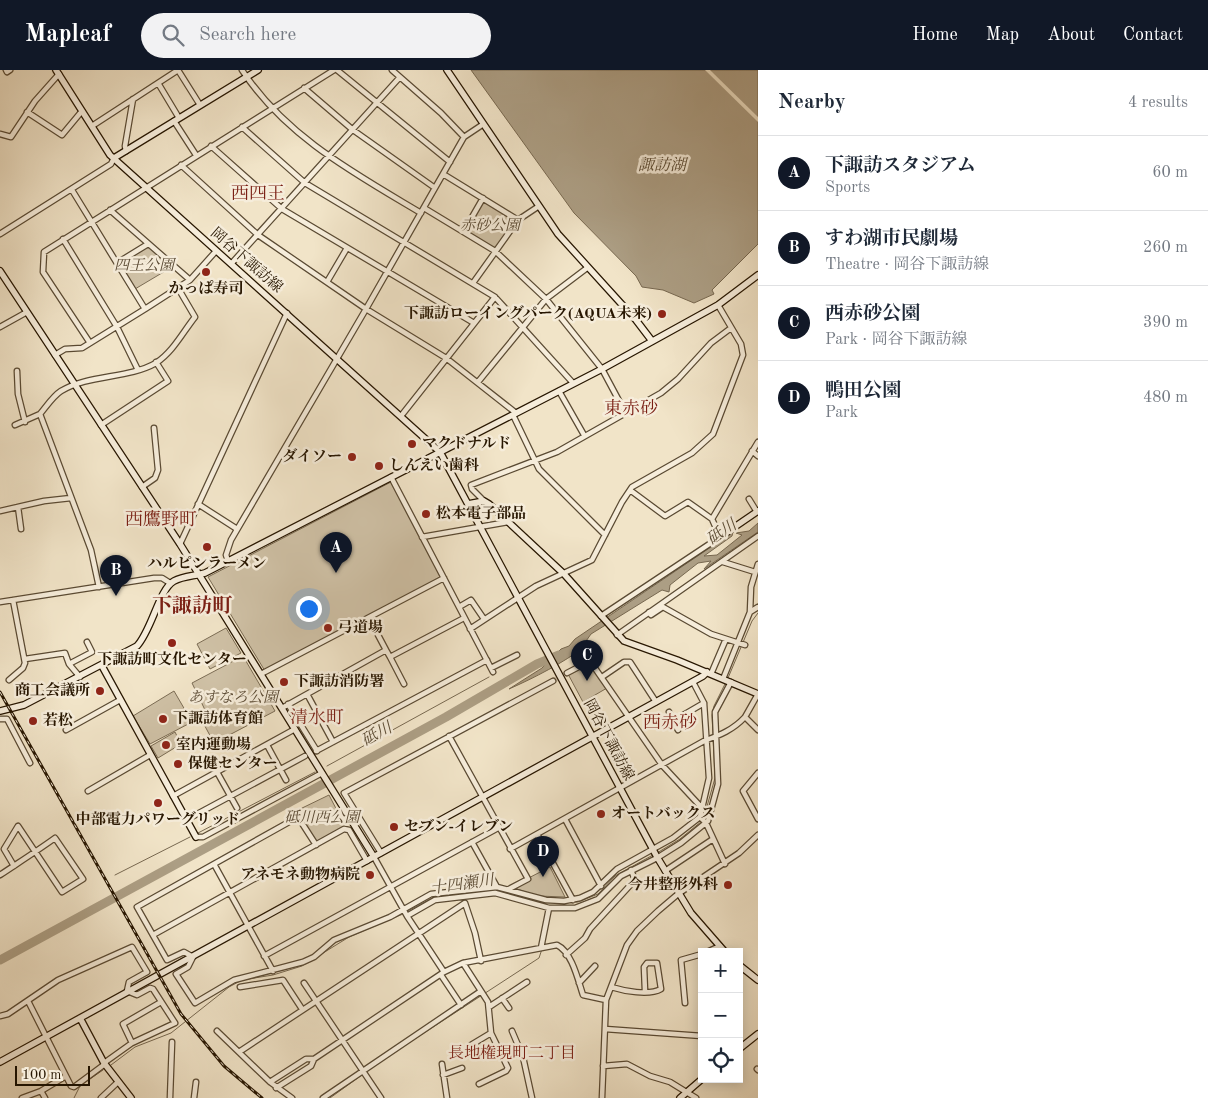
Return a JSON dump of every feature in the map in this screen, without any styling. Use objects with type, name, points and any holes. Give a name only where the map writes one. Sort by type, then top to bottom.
[{"type":"street","points":[[92,126],[178,70],[200,105]]},
{"type":"street","points":[[242,70],[273,110],[328,157],[422,210],[464,231],[495,251],[546,299],[602,369],[625,412]]},
{"type":"street","points":[[0,234],[111,164],[114,158],[258,70]]},
{"type":"street","points":[[90,344],[43,272],[44,252],[335,70],[450,162]]},
{"type":"street","points":[[392,70],[441,113],[464,137]]},
{"type":"street","points":[[447,70],[482,125],[563,240],[587,268],[610,290],[652,341]]},
{"type":"street","points":[[0,134],[11,137],[57,72]]},
{"type":"street","name":"岡谷下諏訪線","points":[[57,72],[114,158],[440,452],[655,854],[678,894],[720,946]]},
{"type":"street","points":[[231,264],[400,77]]},
{"type":"street","points":[[158,83],[196,156]]},
{"type":"street","points":[[304,88],[353,130],[435,188]]},
{"type":"street","points":[[126,151],[125,146],[133,99]]},
{"type":"street","points":[[27,112],[62,135],[82,112]]},
{"type":"street","points":[[228,561],[226,554],[237,529],[464,137],[482,125]]},
{"type":"street","points":[[242,127],[305,184],[495,297],[573,383]]},
{"type":"street","points":[[211,146],[282,209],[474,323]]},
{"type":"street","points":[[181,165],[258,235],[366,309],[446,358],[478,382],[514,414],[533,461],[605,535]]},
{"type":"street","points":[[443,174],[518,220]]},
{"type":"street","points":[[72,190],[145,309]]},
{"type":"street","points":[[464,231],[483,198]]},
{"type":"street","points":[[473,283],[518,220],[539,206]]},
{"type":"street","points":[[110,210],[190,280]]},
{"type":"street","points":[[63,239],[117,327],[138,370]]},
{"type":"street","points":[[117,263],[148,244]]},
{"type":"street","points":[[327,282],[347,248]]},
{"type":"street","points":[[55,355],[65,349],[82,348],[90,344],[178,288],[190,280],[216,251]]},
{"type":"street","points":[[478,382],[546,299],[587,268]]},
{"type":"street","points":[[0,271],[74,386],[180,544],[374,857],[403,910],[461,1005]]},
{"type":"street","points":[[0,711],[24,705],[102,666],[137,646],[143,639],[164,591],[170,583],[183,577],[199,575],[228,561],[602,369],[718,305],[758,275]]},
{"type":"street","points":[[15,425],[40,414],[60,392],[90,380],[138,370],[156,362],[178,341],[195,317],[178,288]]},
{"type":"street","points":[[401,416],[495,297]]},
{"type":"street","points":[[470,628],[518,596],[592,560],[630,490],[635,485],[692,453],[713,434],[743,355],[742,344],[718,305]]},
{"type":"street","points":[[0,327],[27,312]]},
{"type":"street","points":[[180,544],[287,313]]},
{"type":"street","points":[[510,849],[738,724],[745,717],[758,694],[709,673],[631,644],[616,633],[564,574],[472,489],[472,485],[557,452],[669,388],[711,342],[731,328]]},
{"type":"street","points":[[101,425],[168,381],[156,362]]},
{"type":"street","points":[[17,372],[18,394],[25,422]]},
{"type":"street","points":[[559,390],[584,436]]},
{"type":"street","points":[[40,414],[91,550],[99,587]]},
{"type":"street","points":[[142,487],[155,478],[158,470],[154,428]]},
{"type":"street","points":[[712,519],[758,442]]},
{"type":"street","points":[[752,452],[758,456]]},
{"type":"street","points":[[391,477],[492,670],[517,655]]},
{"type":"street","points":[[630,490],[665,516],[688,502],[712,519],[720,537]]},
{"type":"street","points":[[0,511],[71,498]]},
{"type":"street","points":[[603,617],[758,511],[749,499]]},
{"type":"street","points":[[468,504],[484,501]]},
{"type":"street","points":[[198,504],[237,529]]},
{"type":"street","points":[[18,507],[21,529]]},
{"type":"street","points":[[422,537],[508,522]]},
{"type":"street","points":[[616,633],[723,562],[758,536]]},
{"type":"street","points":[[723,562],[755,572]]},
{"type":"street","points":[[193,956],[188,967],[176,974],[195,1003],[234,980],[272,971],[314,957],[334,940],[403,910],[432,894],[496,887],[509,889],[548,908],[575,908],[591,903],[602,896],[621,876],[703,820],[717,784],[715,712],[727,681],[737,642],[750,612],[751,587],[758,564]]},
{"type":"street","points":[[0,602],[154,578],[162,578],[170,583]]},
{"type":"street","points":[[261,674],[444,578]]},
{"type":"street","points":[[9,680],[24,668],[25,659],[13,600]]},
{"type":"street","points":[[459,607],[471,600],[484,619]]},
{"type":"street","points":[[649,612],[651,615],[663,607],[710,634],[745,645]]},
{"type":"street","points":[[750,612],[758,607]]},
{"type":"street","points":[[369,618],[404,684]]},
{"type":"street","points":[[390,657],[464,618]]},
{"type":"street","points":[[0,1062],[709,673],[726,638]]},
{"type":"street","points":[[69,664],[92,652],[87,642]]},
{"type":"street","points":[[282,708],[386,650]]},
{"type":"street","points":[[25,659],[65,653],[69,664],[80,677]]},
{"type":"street","points":[[288,704],[316,751],[487,660]]},
{"type":"street","points":[[567,673],[590,661],[662,765],[703,809]]},
{"type":"street","points":[[602,677],[624,662],[630,662],[656,702]]},
{"type":"street","points":[[102,666],[196,838],[203,837],[323,774]]},
{"type":"street","points":[[381,853],[344,793],[553,681]]},
{"type":"street","points":[[693,682],[704,703],[708,740],[709,782],[703,809],[703,820],[725,864]]},
{"type":"street","points":[[307,694],[333,742]]},
{"type":"street","points":[[66,730],[120,700]]},
{"type":"street","points":[[673,721],[704,703]]},
{"type":"street","points":[[669,712],[678,730]]},
{"type":"street","points":[[745,717],[758,730]]},
{"type":"street","points":[[0,719],[7,719],[30,763]]},
{"type":"street","points":[[173,796],[295,729]]},
{"type":"street","points":[[449,736],[498,828],[528,879],[509,889]]},
{"type":"street","points":[[267,745],[286,780]]},
{"type":"street","points":[[88,791],[150,755]]},
{"type":"street","points":[[186,820],[305,756]]},
{"type":"street","points":[[217,772],[237,808]]},
{"type":"street","points":[[758,773],[743,790],[758,819]]},
{"type":"street","points":[[709,782],[717,784]]},
{"type":"street","points":[[193,956],[184,952],[167,960],[137,907],[298,817],[316,845]]},
{"type":"street","points":[[565,820],[601,886]]},
{"type":"street","points":[[407,916],[435,900],[495,893],[531,900],[555,901],[573,900],[586,896],[601,886],[617,869],[655,854],[681,833],[703,820]]},
{"type":"street","points":[[0,875],[14,866],[34,852],[55,838],[83,879],[62,892],[34,852],[18,826],[4,849],[14,866]]},
{"type":"street","points":[[264,956],[498,828]]},
{"type":"street","points":[[152,935],[344,829],[349,830],[367,861]]},
{"type":"street","points":[[537,834],[573,900]]},
{"type":"street","points":[[602,1098],[606,1000],[627,945],[637,931],[678,894],[725,864],[758,835]]},
{"type":"street","points":[[665,871],[713,839]]},
{"type":"street","points":[[472,842],[496,887]]},
{"type":"street","points":[[214,864],[272,971]]},
{"type":"street","points":[[566,955],[585,938],[590,929],[635,880],[631,870]]},
{"type":"street","points":[[239,1052],[465,903],[475,933],[481,961]]},
{"type":"street","points":[[542,948],[548,908]]},
{"type":"street","points":[[276,1088],[311,1066],[314,1059],[341,1040],[443,974],[463,964],[557,945],[566,955],[575,971],[583,995],[606,1000]]},
{"type":"street","points":[[716,948],[720,946]]},
{"type":"street","points":[[0,1016],[8,1014],[58,980],[132,947],[147,972],[129,982],[127,991]]},
{"type":"street","points":[[686,1003],[681,960],[698,955]]},
{"type":"street","points":[[611,987],[630,991],[645,991],[661,989],[657,963],[648,963],[644,967],[645,991]]},
{"type":"street","points":[[463,964],[485,996],[489,1007],[491,1033],[508,1068],[506,1071],[479,1084]]},
{"type":"street","points":[[579,983],[595,966]]},
{"type":"street","points":[[743,968],[758,980]]},
{"type":"street","points":[[240,987],[283,980],[302,1009]]},
{"type":"street","points":[[489,1007],[527,982]]},
{"type":"street","points":[[304,983],[381,1098]]},
{"type":"street","points":[[28,1001],[71,1086],[74,1086],[132,1043],[175,1023],[153,989],[150,988],[137,995],[127,991]]},
{"type":"street","points":[[323,1098],[481,991]]},
{"type":"street","points":[[502,998],[509,1008]]},
{"type":"street","points":[[132,1043],[123,1024],[161,1002]]},
{"type":"street","points":[[80,1018],[104,1064],[131,1098]]},
{"type":"street","points":[[605,1029],[698,1036]]},
{"type":"street","points":[[218,1030],[276,1088],[292,1098]]},
{"type":"street","points":[[512,1031],[523,1057],[532,1098]]},
{"type":"street","points":[[471,1045],[491,1033]]},
{"type":"street","points":[[743,1046],[758,1034]]},
{"type":"street","points":[[170,1098],[172,1078],[169,1074],[172,1042]]},
{"type":"street","points":[[270,1082],[306,1059],[314,1059]]},
{"type":"street","points":[[442,1064],[447,1098]]},
{"type":"street","points":[[603,1066],[627,1064],[687,1091],[696,1098]]},
{"type":"street","points":[[443,1075],[462,1068]]},
{"type":"street","points":[[22,1098],[41,1091],[66,1076]]},
{"type":"street","points":[[101,1098],[118,1082]]},
{"type":"street","points":[[194,1098],[196,1082]]},
{"type":"street","points":[[680,1098],[698,1082]]},
{"type":"street","points":[[41,1091],[45,1098]]},
{"type":"green space","name":"赤砂公園","points":[[484,201],[514,219],[514,222],[496,248],[465,232]]},
{"type":"green space","name":"四王公園","points":[[148,246],[172,267],[135,289],[120,264]]},
{"type":"green space","points":[[391,482],[441,578],[265,671],[208,577]]},
{"type":"green space","points":[[226,628],[241,653],[210,669],[197,644]]},
{"type":"green space","name":"あすなろ公園","points":[[243,656],[275,711],[214,743],[200,717],[206,712],[192,683]]},
{"type":"green space","points":[[588,662],[607,688],[583,702],[568,674]]},
{"type":"green space","name":"下諏訪体育館","points":[[174,691],[192,722],[150,744],[133,716]]},
{"type":"green space","name":"室内運動場","points":[[175,732],[181,744],[158,758],[151,746]]},
{"type":"green space","name":"砥川西公園","points":[[329,795],[345,826],[316,842],[298,810]]},
{"type":"green space","points":[[550,867],[565,897],[538,896],[511,887]]},
{"type":"water","name":"諏訪湖","points":[[471,70],[758,70],[758,244],[712,290],[714,294],[694,303],[663,290],[642,287],[636,276],[574,213]]},
{"type":"water","points":[[758,523],[758,532],[704,569],[711,561],[698,563],[670,585],[669,592],[662,590],[591,634],[584,644],[586,646],[567,659],[509,689],[542,668],[561,649],[569,646],[575,639],[733,532],[732,536],[704,556],[717,555],[742,535],[736,533],[749,531]]},
{"type":"pier","points":[[705,70],[710,70],[758,117],[758,122]]},
{"type":"waterway","name":"十四瀬川","points":[[728,678],[752,621],[758,613]]},
{"type":"waterway","name":"砥川","points":[[0,960],[446,717],[537,664],[559,655]]},
{"type":"waterway","points":[[327,766],[489,677]]},
{"type":"waterway","name":"十四瀬川","points":[[704,817],[715,778],[712,715],[714,706],[725,684]]},
{"type":"waterway","points":[[198,833],[315,772]]},
{"type":"waterway","name":"十四瀬川","points":[[657,853],[680,839],[702,821]]},
{"type":"waterway","points":[[115,875],[190,837]]},
{"type":"waterway","name":"十四瀬川","points":[[511,893],[541,903],[578,902],[598,894],[615,876],[653,855]]},
{"type":"waterway","name":"十四瀬川","points":[[465,894],[488,890]]},
{"type":"waterway","name":"十四瀬川","points":[[406,912],[434,897],[453,896]]},
{"type":"waterway","name":"十四瀬川","points":[[111,1065],[135,1047],[171,1033],[229,987],[242,980],[273,975],[302,966],[349,937],[403,914]]},
{"type":"waterway","points":[[544,945],[545,937]]},
{"type":"waterway","points":[[330,1098],[384,1059],[539,958],[542,949]]},
{"type":"waterway","name":"十四瀬川","points":[[74,1098],[80,1086],[103,1070]]},
{"type":"tunnel","points":[[553,681],[567,673]]},
{"type":"railway","points":[[0,692],[181,1014],[224,1066],[262,1098]]},
{"type":"place","name":"かっぱ寿司","points":[[206,272]]},
{"type":"place","name":"下諏訪ローイングパーク(AQUA未来)","points":[[662,314]]},
{"type":"place","name":"マクドナルド","points":[[412,444]]},
{"type":"place","name":"ダイソー","points":[[352,457]]},
{"type":"place","name":"しんえい歯科","points":[[379,466]]},
{"type":"place","name":"松本電子部品","points":[[426,514]]},
{"type":"place","name":"ハルピンラーメン","points":[[207,547]]},
{"type":"place","name":"下諏訪スタジアム","points":[[336,573]]},
{"type":"place","name":"すわ湖市民劇場","points":[[116,596]]},
{"type":"place","name":"弓道場","points":[[328,628]]},
{"type":"place","name":"下諏訪町文化センター","points":[[172,643]]},
{"type":"place","name":"西赤砂公園","points":[[587,681]]},
{"type":"place","name":"下諏訪消防署","points":[[284,682]]},
{"type":"place","name":"商工会議所","points":[[100,691]]},
{"type":"place","name":"下諏訪体育館","points":[[163,719]]},
{"type":"place","name":"若松","points":[[33,721]]},
{"type":"place","name":"室内運動場","points":[[166,745]]},
{"type":"place","name":"保健センター","points":[[178,764]]},
{"type":"place","name":"中部電力パワーグリッド","points":[[158,803]]},
{"type":"place","name":"オートバックス","points":[[601,814]]},
{"type":"place","name":"セブン-イレブン","points":[[394,827]]},
{"type":"place","name":"アネモネ動物病院","points":[[370,875]]},
{"type":"place","name":"鴨田公園","points":[[543,877]]},
{"type":"place","name":"今井整形外科","points":[[728,885]]},
{"type":"district","name":"西四王","points":[[258,194]]},
{"type":"district","name":"東赤砂","points":[[631,409]]},
{"type":"district","name":"西鷹野町","points":[[161,520]]},
{"type":"district","name":"下諏訪町","points":[[192,607]]},
{"type":"district","name":"清水町","points":[[317,718]]},
{"type":"district","name":"西赤砂","points":[[670,723]]},
{"type":"district","name":"長地権現町二丁目","points":[[512,1054]]}]
